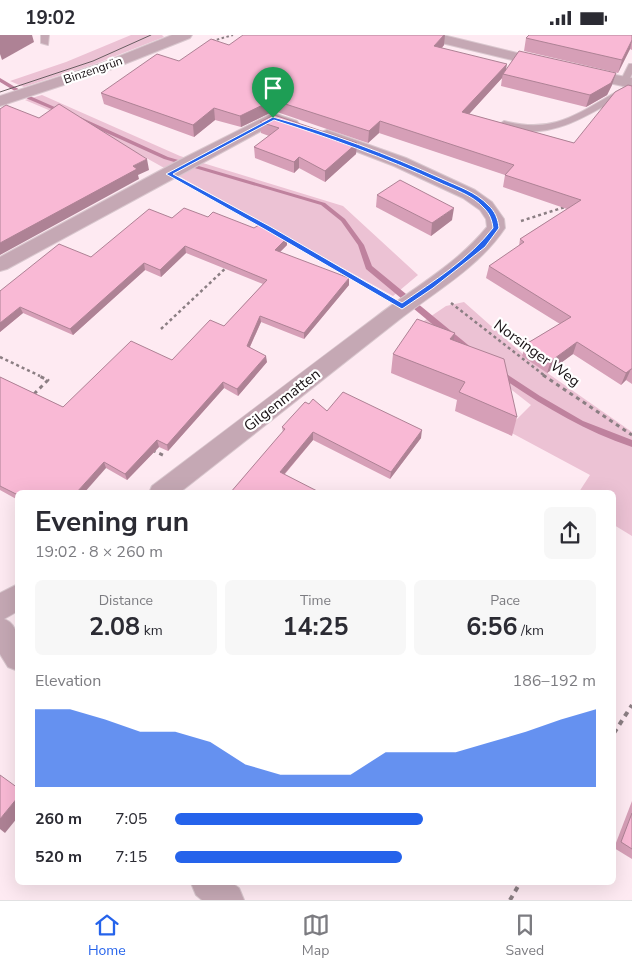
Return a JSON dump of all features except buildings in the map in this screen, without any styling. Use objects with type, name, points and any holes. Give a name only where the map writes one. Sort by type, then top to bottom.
[{"type":"street","name":"Binzengrün","points":[[0,101],[107,66],[185,35]]},
{"type":"street","points":[[426,35],[629,84]]},
{"type":"street","points":[[0,265],[273,118],[400,162],[469,194],[486,206],[495,219],[496,228]]},
{"type":"street","name":"Gilgenmatten","points":[[165,490],[482,246],[496,228]]},
{"type":"street","points":[[0,608],[15,598]]},
{"type":"street","points":[[0,630],[15,652]]},
{"type":"street","points":[[210,885],[227,900]]},
{"type":"lane","points":[[493,121],[520,128],[538,129],[560,125],[629,84],[632,66]]},
{"type":"path","points":[[181,166],[269,228]]},
{"type":"path","points":[[496,228],[571,205]]},
{"type":"path","points":[[277,233],[402,307]]},
{"type":"path","points":[[161,329],[233,262]]},
{"type":"path","name":"Norsinger Weg","points":[[426,290],[527,364],[632,435]]},
{"type":"path","points":[[0,357],[48,380],[32,393],[41,398]]},
{"type":"path","points":[[148,448],[192,469]]},
{"type":"path","points":[[616,730],[632,705]]},
{"type":"path","points":[[510,900],[519,885]]},
{"type":"shaded area","points":[[131,35],[162,35],[164,37],[95,64],[24,87],[10,81],[66,62]]},
{"type":"shaded area","points":[[42,95],[180,156],[343,206],[418,275],[393,296],[98,131],[25,100]]},
{"type":"shaded area","points":[[464,302],[533,363],[632,432],[632,536],[616,526],[616,490],[580,490],[590,475],[506,430],[531,405],[458,348],[418,325],[446,306]]},
{"type":"waterway","points":[[0,80],[30,98],[63,112]]},
{"type":"waterway","points":[[80,119],[166,158],[323,204],[343,220],[361,245],[369,267],[470,351]]},
{"type":"waterway","points":[[499,372],[537,398],[580,423],[632,444]]},
{"type":"tram line","points":[[0,92],[93,61],[151,35]]},
{"type":"route","points":[[273,118],[332,136],[400,162],[469,194],[486,206],[495,219],[496,228],[482,246],[431,287],[402,307],[269,228],[169,174],[273,118]]}]
